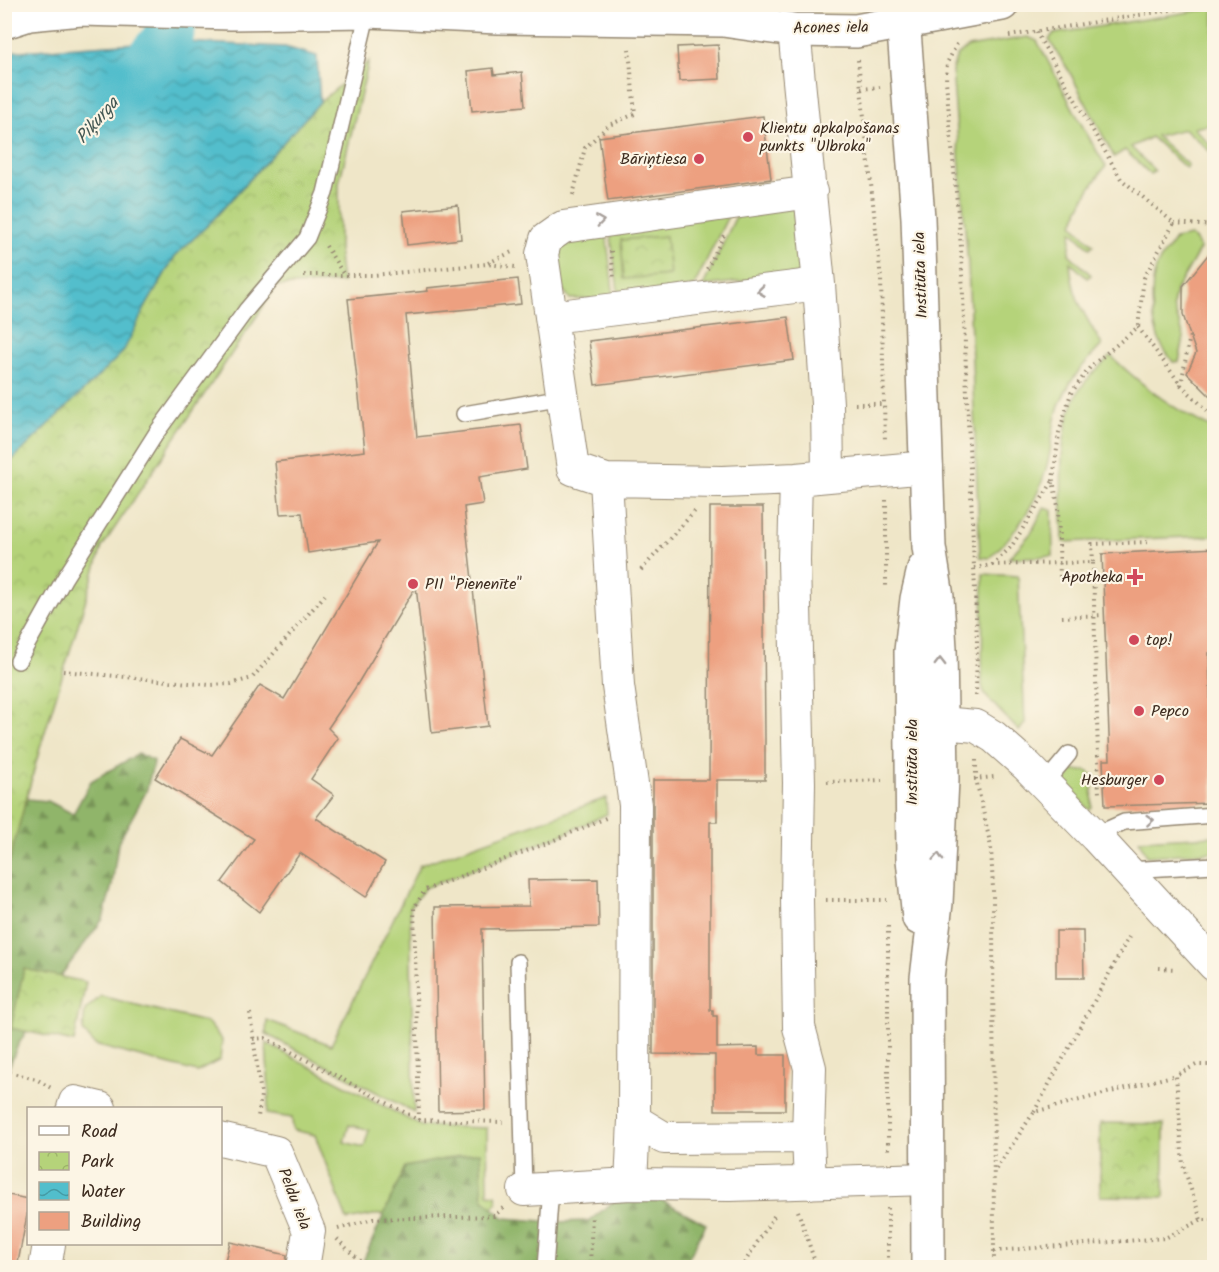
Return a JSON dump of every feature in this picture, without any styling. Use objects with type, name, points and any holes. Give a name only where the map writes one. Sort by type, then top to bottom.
[{"type":"main road","name":"Acones iela","points":[[4,22],[29,14],[80,7],[231,13],[459,9],[723,20],[794,30],[856,30],[903,13],[1002,4]]},
{"type":"main road","name":"Institūta iela","points":[[903,13],[918,218],[929,547],[917,599],[911,651],[926,721],[913,858],[927,978],[928,1268]]},
{"type":"street","points":[[794,30],[819,284],[827,404],[828,476]]},
{"type":"street","points":[[811,192],[607,220],[558,233],[542,254],[573,469],[606,480],[722,482],[796,479],[927,466]]},
{"type":"street","points":[[551,317],[819,284]]},
{"type":"street","points":[[796,479],[794,560],[799,783],[797,900],[799,1028],[810,1068],[808,1137],[801,1183]]},
{"type":"street","points":[[606,480],[618,686],[636,805],[634,1120],[631,1184]]},
{"type":"street","points":[[926,721],[976,726],[994,737],[1036,775],[1212,958]]},
{"type":"street","points":[[634,1120],[664,1138],[808,1137]]},
{"type":"street","name":"Peldu iela","points":[[222,1139],[276,1152],[319,1232],[303,1268]]},
{"type":"street","points":[[538,1189],[631,1184],[801,1183],[928,1179]]},
{"type":"street","points":[[45,1268],[49,1245]]},
{"type":"lane","points":[[18,661],[64,579],[157,432],[247,309],[307,238],[325,193],[368,11]]},
{"type":"lane","points":[[464,414],[563,397]]},
{"type":"lane","points":[[1036,775],[1069,754]]},
{"type":"lane","points":[[1096,837],[1124,822],[1215,815]]},
{"type":"lane","points":[[1128,870],[1215,865]]},
{"type":"lane","points":[[518,962],[522,1122],[538,1189],[545,1268]]},
{"type":"path","points":[[1003,37],[1207,4]]},
{"type":"path","points":[[1036,32],[1121,179],[1174,223],[1215,226]]},
{"type":"path","points":[[958,37],[958,43],[947,63],[946,81],[961,247],[977,641],[976,701]]},
{"type":"path","points":[[558,233],[585,148],[609,125],[635,114],[630,57]]},
{"type":"path","points":[[861,89],[886,87]]},
{"type":"path","points":[[692,300],[740,202]]},
{"type":"path","points":[[607,220],[618,309]]},
{"type":"path","points":[[1060,579],[1058,506],[1053,480],[1059,433],[1071,393],[1091,366],[1138,327],[1144,278],[1174,223]]},
{"type":"path","points":[[273,277],[321,274],[374,275],[487,264],[546,273]]},
{"type":"path","points":[[1138,327],[1181,385],[1215,417]]},
{"type":"path","points":[[1181,385],[1190,335]]},
{"type":"path","points":[[992,565],[1011,548],[1053,480]]},
{"type":"path","points":[[614,600],[702,504]]},
{"type":"path","points":[[1099,799],[1101,781],[1092,544],[1151,542]]},
{"type":"path","points":[[974,568],[992,565],[1093,562]]},
{"type":"path","points":[[63,671],[210,685],[231,684],[252,678],[325,595]]},
{"type":"path","points":[[1062,617],[1103,615]]},
{"type":"path","points":[[976,757],[976,779],[991,847],[993,889],[994,1268]]},
{"type":"path","points":[[967,779],[1036,775]]},
{"type":"path","points":[[799,783],[887,780]]},
{"type":"path","points":[[419,1120],[414,908],[425,890],[547,843],[636,805]]},
{"type":"path","points":[[797,900],[888,900]]},
{"type":"path","points":[[995,1171],[1034,1112],[1129,937]]},
{"type":"path","points":[[250,1013],[261,1095],[258,1112]]},
{"type":"path","points":[[253,1039],[266,1038],[419,1120],[522,1122]]},
{"type":"path","points":[[1034,1112],[1176,1075],[1196,1065],[1215,1065]]},
{"type":"path","points":[[4,1071],[36,1079],[83,1106]]},
{"type":"path","points":[[1176,1075],[1183,1165],[1201,1220]]},
{"type":"path","points":[[741,1268],[774,1217],[801,1183]]},
{"type":"path","points":[[801,1183],[797,1208],[817,1268]]},
{"type":"path","points":[[590,1268],[594,1186]]},
{"type":"path","points":[[319,1232],[373,1219],[494,1216],[538,1189]]},
{"type":"path","points":[[994,1251],[1165,1238],[1201,1220],[1215,1220]]},
{"type":"path","points":[[319,1232],[367,1268]]},
{"type":"green space","points":[[1214,8],[1214,124],[1194,128],[1214,149],[1214,155],[1185,129],[1156,136],[1188,165],[1186,168],[1151,137],[1131,147],[1155,171],[1150,174],[1125,150],[1114,157],[1069,71],[1049,40],[1053,34]]},
{"type":"green space","points":[[1028,37],[1037,41],[1106,166],[1079,208],[1073,224],[1093,245],[1090,248],[1072,231],[1069,254],[1091,275],[1087,278],[1070,262],[1073,286],[1085,315],[1102,345],[1075,376],[1060,403],[1054,423],[1047,466],[1036,496],[1021,522],[989,558],[980,557],[968,264],[952,70],[957,56],[968,47]]},
{"type":"green space","points":[[369,61],[339,183],[339,257],[342,282],[277,286],[102,547],[40,748],[5,877],[5,467],[123,352],[175,256],[210,223],[320,102]]},
{"type":"green space","points":[[794,206],[802,274],[703,286],[738,212]]},
{"type":"green space","points":[[729,214],[694,286],[619,298],[610,230]]},
{"type":"green space","points":[[606,231],[614,299],[570,299],[561,287],[557,259],[561,246],[572,236]]},
{"type":"green space","points":[[666,236],[670,275],[624,279],[621,240]]},
{"type":"green space","points":[[1190,236],[1196,240],[1200,249],[1176,290],[1173,306],[1184,337],[1179,362],[1173,362],[1162,346],[1155,327],[1152,304],[1153,281],[1162,256],[1175,239]]},
{"type":"green space","points":[[1111,356],[1159,397],[1214,429],[1214,536],[1063,542],[1061,488],[1063,451],[1069,415],[1082,386]]},
{"type":"green space","points":[[1044,508],[1052,510],[1053,556],[1009,558],[1031,533]]},
{"type":"green space","points":[[983,574],[1018,576],[1025,723],[1019,731],[985,695],[982,686]]},
{"type":"green space","points":[[138,754],[154,761],[146,792],[118,843],[112,885],[103,919],[51,989],[17,1047],[5,1077],[5,797],[48,801],[73,814],[91,781]]},
{"type":"green space","points":[[1064,770],[1087,771],[1093,775],[1092,807],[1089,810],[1059,778]]},
{"type":"green space","points":[[606,798],[607,814],[561,835],[425,888],[410,907],[414,1112],[266,1034],[267,1020],[331,1045],[420,865]]},
{"type":"green space","points":[[1214,836],[1214,852],[1147,856],[1139,840]]},
{"type":"green space","points":[[24,969],[86,982],[74,1042],[11,1028]]},
{"type":"green space","points":[[101,996],[208,1023],[222,1040],[220,1060],[197,1072],[95,1045],[83,1031],[85,1010]]},
{"type":"green space","points":[[266,1043],[421,1126],[487,1128],[488,1194],[496,1195],[497,1203],[491,1210],[373,1215],[347,1220],[315,1135],[293,1130],[292,1118],[267,1114],[269,1091]],"holes":[[[349,1125],[369,1130],[364,1147],[344,1142]]]},
{"type":"green space","points":[[1100,1123],[1164,1124],[1164,1197],[1100,1196]]},
{"type":"green space","points":[[480,1152],[483,1199],[504,1218],[555,1222],[589,1221],[613,1202],[662,1200],[706,1224],[684,1267],[360,1268],[405,1167]]},
{"type":"water","points":[[167,41],[285,47],[317,56],[320,102],[210,223],[175,256],[123,352],[5,467],[5,52]]},
{"type":"building","points":[[718,45],[720,79],[679,81],[677,47]]},
{"type":"building","points":[[493,68],[494,75],[522,72],[525,106],[472,111],[468,71]]},
{"type":"building","points":[[763,116],[771,179],[608,201],[599,137]]},
{"type":"building","points":[[458,205],[461,239],[407,245],[403,211]]},
{"type":"building","points":[[1215,246],[1215,401],[1187,373],[1196,353],[1183,315],[1183,286]]},
{"type":"building","name":"PII \"Pienenīte\"","points":[[518,279],[521,304],[406,315],[417,437],[521,425],[527,469],[479,477],[483,504],[464,507],[488,726],[432,733],[416,586],[355,688],[328,728],[338,738],[311,779],[334,795],[316,818],[385,862],[366,897],[300,853],[259,912],[222,882],[254,839],[155,778],[180,739],[212,755],[260,685],[284,699],[378,542],[308,553],[302,513],[280,514],[275,462],[365,451],[348,299]]},
{"type":"building","points":[[788,317],[794,360],[595,385],[589,341]]},
{"type":"building","points":[[710,507],[763,507],[765,780],[717,780],[717,822],[710,822],[710,1010],[713,1010],[713,1016],[717,1016],[717,1048],[758,1047],[758,1055],[785,1055],[785,1110],[715,1110],[715,1055],[653,1054],[653,780],[709,780]]},
{"type":"building","points":[[1215,548],[1215,652],[1209,653],[1213,803],[1105,806],[1103,760],[1110,760],[1102,554]]},
{"type":"building","points":[[598,879],[599,927],[482,929],[485,1110],[438,1111],[435,907],[529,906],[528,880]]},
{"type":"building","points":[[1056,931],[1083,931],[1084,978],[1056,978]]},
{"type":"building","points":[[4,1194],[27,1199],[27,1215],[17,1268],[4,1268]]},
{"type":"building","points":[[230,1242],[287,1255],[285,1268],[223,1268]]},
{"type":"waterway","name":"Piķurga","points":[[120,95],[167,41],[176,4]]},
{"type":"place","name":"Klientu apkalpošanas punkts \"Ulbroka\"","points":[[748,137]]},
{"type":"place","name":"Bāriņtiesa","points":[[699,159]]},
{"type":"place","name":"Apotheka","points":[[1135,577]]},
{"type":"place","name":"PII \"Pienenīte\"","points":[[413,584]]},
{"type":"place","name":"top!","points":[[1134,640]]},
{"type":"place","name":"Pepco","points":[[1139,711]]},
{"type":"place","name":"Hesburger","points":[[1159,780]]}]
